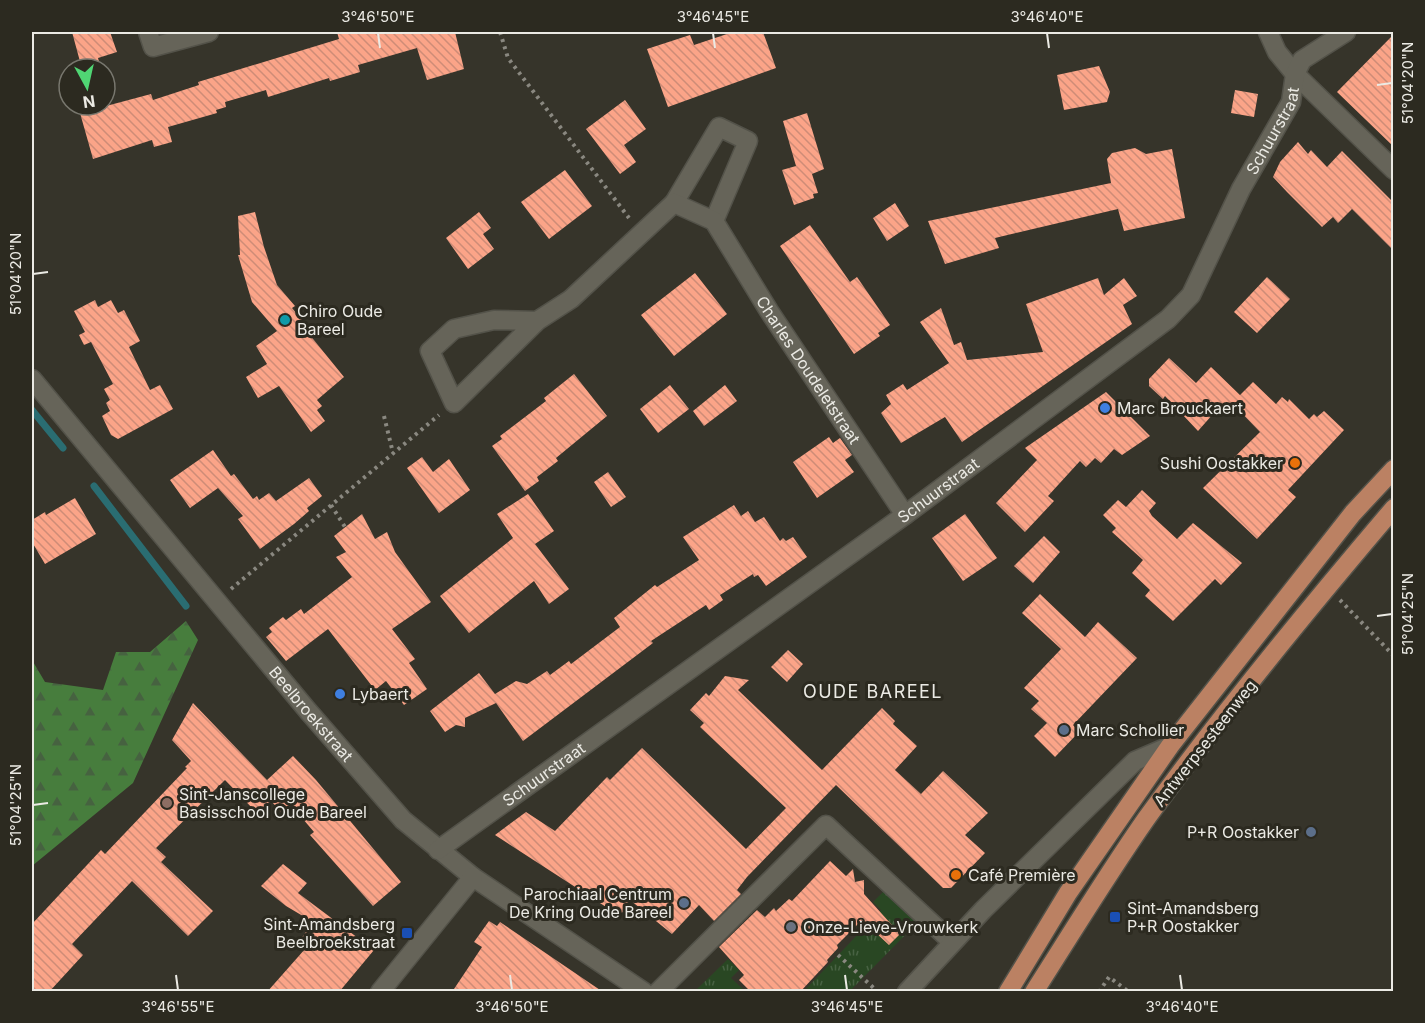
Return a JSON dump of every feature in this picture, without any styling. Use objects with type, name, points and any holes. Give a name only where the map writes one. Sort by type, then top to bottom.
[{"type":"main road","name":"Antwerpsesteenweg","points":[[1008,992],[1068,893],[1170,746],[1353,513],[1394,469]]},
{"type":"main road","name":"Antwerpsesteenweg","points":[[1034,992],[1160,800],[1327,587],[1394,508]]},
{"type":"street","points":[[148,32],[153,47],[209,32]]},
{"type":"street","name":"Schuurstraat","points":[[438,850],[905,515],[1168,319],[1191,295],[1241,189],[1290,102],[1295,74],[1277,52],[1268,32]]},
{"type":"street","points":[[1346,32],[1302,60],[1295,74],[1394,170]]},
{"type":"street","points":[[537,321],[494,320],[453,329],[430,351],[454,403],[537,321],[571,299],[674,203],[719,127],[748,141],[714,220],[674,203]]},
{"type":"street","name":"Charles Doudeletstraat","points":[[714,220],[769,311],[905,515]]},
{"type":"street","name":"Beelbroekstraat","points":[[32,379],[216,601],[403,820],[473,877],[644,992]]},
{"type":"street","name":"Antwerpsesteenweg","points":[[907,992],[952,942],[1135,761],[1170,746]]},
{"type":"street","points":[[658,992],[826,825],[952,942]]},
{"type":"street","points":[[380,992],[473,877]]},
{"type":"path","points":[[500,32],[508,58],[642,235]]},
{"type":"path","points":[[216,601],[454,403]]},
{"type":"path","points":[[384,416],[393,453]]},
{"type":"path","points":[[331,505],[345,527]]},
{"type":"path","points":[[1327,587],[1392,652]]},
{"type":"path","points":[[838,955],[878,992]]},
{"type":"path","points":[[1099,992],[1109,977],[1129,992]]},
{"type":"green space","points":[[186,621],[198,640],[133,783],[32,866],[32,660],[45,682],[103,690],[116,652],[150,652]]},
{"type":"green space","points":[[884,891],[917,923],[850,991],[803,992],[881,910],[873,902]]},
{"type":"green space","points":[[728,959],[739,970],[731,978],[745,991],[695,991]]},
{"type":"building","points":[[72,32],[110,32],[117,52],[101,57],[79,57]]},
{"type":"building","points":[[337,32],[455,32],[464,69],[427,80],[417,48],[358,65],[360,72],[330,81],[329,78],[268,97],[266,90],[225,102],[226,107],[216,110],[217,113],[168,127],[172,142],[154,147],[152,140],[93,159],[81,117],[117,117],[117,103],[151,94],[153,100],[199,85],[198,82],[339,39]]},
{"type":"building","points":[[733,32],[763,32],[776,68],[668,107],[647,49],[690,35],[694,45]]},
{"type":"building","points":[[1394,34],[1394,147],[1337,92]]},
{"type":"building","points":[[1099,66],[1110,92],[1107,102],[1064,110],[1057,75]]},
{"type":"building","points":[[1235,90],[1258,94],[1254,117],[1231,113]]},
{"type":"building","points":[[625,100],[646,129],[624,145],[636,162],[620,174],[586,129]]},
{"type":"building","points":[[807,113],[824,169],[812,174],[818,193],[813,194],[814,198],[794,205],[782,170],[796,166],[783,121]]},
{"type":"building","points":[[1298,142],[1308,154],[1311,150],[1327,167],[1342,151],[1394,203],[1394,251],[1352,209],[1338,223],[1333,217],[1322,227],[1273,177],[1280,162]]},
{"type":"building","points":[[1135,148],[1146,154],[1172,149],[1185,218],[1124,231],[1118,209],[995,238],[999,248],[945,264],[928,221],[1111,183],[1107,159],[1112,153]]},
{"type":"building","points":[[565,170],[592,206],[549,239],[521,202]]},
{"type":"building","points":[[895,203],[909,226],[887,241],[873,218]]},
{"type":"building","points":[[255,212],[277,285],[295,306],[292,308],[312,332],[309,334],[344,377],[317,400],[322,406],[317,410],[325,421],[311,432],[279,386],[258,398],[246,377],[267,364],[256,346],[277,331],[252,302],[238,255],[240,255],[238,216]]},
{"type":"building","points":[[479,212],[491,228],[483,234],[494,249],[468,269],[446,238]]},
{"type":"building","points":[[810,225],[850,282],[857,277],[890,325],[878,333],[880,336],[854,354],[780,246]]},
{"type":"building","points":[[695,273],[727,314],[674,356],[641,315]]},
{"type":"building","points":[[1267,277],[1290,299],[1257,333],[1234,312]]},
{"type":"building","points":[[1098,278],[1104,295],[1124,278],[1137,296],[1123,305],[1132,324],[962,442],[945,417],[901,443],[881,413],[891,404],[886,395],[903,384],[907,390],[949,363],[920,322],[941,308],[954,345],[961,342],[967,360],[1043,352],[1026,304]]},
{"type":"building","points":[[95,300],[98,307],[111,300],[118,313],[124,310],[140,341],[129,347],[150,390],[160,385],[173,409],[118,439],[111,435],[102,416],[110,411],[106,403],[110,400],[104,389],[113,384],[91,342],[84,345],[79,335],[85,332],[74,311]]},
{"type":"building","points":[[1169,358],[1196,383],[1211,367],[1240,395],[1253,382],[1276,404],[1282,397],[1288,402],[1289,399],[1309,419],[1314,414],[1317,417],[1324,411],[1344,430],[1288,490],[1296,497],[1257,539],[1203,488],[1260,432],[1232,403],[1226,410],[1221,405],[1198,431],[1165,396],[1163,399],[1149,386],[1149,379]]},
{"type":"building","points":[[574,374],[607,416],[556,458],[558,461],[537,477],[539,481],[525,491],[492,446],[502,439],[500,436],[546,401],[544,398]]},
{"type":"building","points":[[670,385],[689,409],[658,433],[640,409]]},
{"type":"building","points":[[725,385],[737,401],[704,426],[693,411]]},
{"type":"building","points":[[1106,392],[1150,436],[1122,455],[1114,449],[1101,463],[1095,458],[1086,467],[1080,461],[1048,496],[1054,501],[1025,532],[996,503],[1037,460],[1025,448]]},
{"type":"building","points":[[829,437],[833,443],[840,438],[852,455],[845,460],[854,472],[817,498],[793,462]]},
{"type":"building","points":[[213,450],[231,476],[234,474],[253,499],[257,496],[259,500],[269,493],[276,501],[309,478],[322,496],[307,508],[309,511],[294,524],[260,549],[238,519],[243,516],[218,488],[190,508],[170,480]]},
{"type":"building","points":[[422,457],[433,472],[449,459],[470,490],[439,513],[407,468]]},
{"type":"building","points":[[608,472],[626,497],[611,507],[594,482]]},
{"type":"building","points":[[1142,490],[1156,503],[1149,511],[1152,516],[1177,539],[1193,523],[1242,563],[1221,585],[1215,579],[1173,621],[1145,596],[1150,590],[1132,573],[1143,560],[1112,532],[1116,528],[1103,515],[1118,500],[1126,507]]},
{"type":"building","points":[[528,494],[554,531],[535,544],[569,589],[549,604],[534,581],[469,633],[440,596],[513,538],[497,514]]},
{"type":"building","points":[[75,498],[96,534],[45,564],[32,542],[32,520],[45,512],[46,515]]},
{"type":"building","points":[[734,505],[741,516],[748,511],[755,522],[764,517],[780,541],[783,538],[786,541],[793,537],[807,557],[766,586],[758,575],[754,577],[753,574],[720,595],[723,600],[709,610],[706,605],[651,641],[653,643],[523,741],[496,703],[465,718],[465,727],[456,725],[445,732],[430,711],[479,673],[495,694],[516,681],[527,684],[547,671],[550,675],[569,661],[571,664],[620,627],[614,618],[655,585],[657,587],[699,560],[683,537]]},
{"type":"building","points":[[362,514],[375,539],[387,532],[395,552],[431,602],[392,629],[415,659],[409,663],[427,689],[404,705],[386,681],[375,690],[328,629],[286,661],[266,637],[272,632],[269,628],[283,617],[286,620],[301,609],[304,614],[352,577],[336,557],[346,552],[334,536]]},
{"type":"building","points":[[965,514],[997,558],[963,581],[932,538]]},
{"type":"building","points":[[1044,536],[1060,552],[1033,583],[1014,566]]},
{"type":"building","points":[[1040,594],[1085,637],[1098,622],[1137,658],[1073,725],[1079,732],[1055,757],[1034,736],[1047,723],[1031,709],[1039,701],[1024,688],[1061,649],[1022,613]]},
{"type":"building","points":[[788,650],[803,664],[787,682],[771,667]]},
{"type":"building","points":[[725,676],[749,680],[738,690],[822,770],[882,708],[895,721],[893,724],[917,746],[895,770],[921,794],[943,771],[988,813],[965,835],[985,853],[951,888],[943,888],[836,785],[747,877],[737,890],[741,894],[714,921],[699,905],[672,934],[630,900],[620,916],[495,835],[526,812],[555,831],[607,777],[610,780],[642,748],[746,849],[786,808],[700,727],[704,723],[690,710],[706,693],[709,696]]},
{"type":"building","points":[[193,703],[267,780],[293,756],[316,780],[401,882],[373,906],[310,835],[314,832],[291,805],[282,813],[271,801],[258,814],[225,780],[156,848],[166,857],[161,862],[213,911],[188,936],[132,881],[72,944],[83,955],[49,992],[32,992],[32,924],[101,850],[105,854],[187,768],[185,767],[191,761],[172,740]]},
{"type":"building","name":"Onze-Lieve-Vrouwkerk","points":[[830,861],[846,876],[853,869],[855,882],[864,880],[864,894],[900,934],[889,945],[862,920],[837,945],[838,948],[827,960],[828,962],[800,992],[751,992],[739,980],[744,975],[719,947],[757,910],[765,917],[789,899],[792,901]]},
{"type":"building","points":[[283,864],[307,883],[298,893],[374,950],[339,992],[267,992],[305,949],[298,943],[313,922],[286,906],[261,886]]},
{"type":"building","points":[[489,921],[497,926],[500,922],[603,992],[452,992],[482,947],[474,942]]},
{"type":"waterway","points":[[32,410],[63,448]]},
{"type":"waterway","points":[[94,486],[186,606]]},
{"type":"place","name":"Chiro Oude Bareel","points":[[285,320]]},
{"type":"place","name":"Marc Brouckaert","points":[[1105,408]]},
{"type":"place","name":"Sushi Oostakker","points":[[1295,463]]},
{"type":"place","name":"Lybaert","points":[[340,694]]},
{"type":"place","name":"Marc Schollier","points":[[1064,730]]},
{"type":"place","name":"Sint-Janscollege Basisschool Oude Bareel","points":[[167,803]]},
{"type":"place","name":"P+R Oostakker","points":[[1311,832]]},
{"type":"place","name":"Café Première","points":[[956,875]]},
{"type":"place","name":"Parochiaal Centrum De Kring Oude Bareel","points":[[684,903]]},
{"type":"place","name":"Sint-Amandsberg P+R Oostakker","points":[[1115,917]]},
{"type":"place","name":"Onze-Lieve-Vrouwkerk","points":[[791,927]]},
{"type":"place","name":"Sint-Amandsberg Beelbroekstraat","points":[[407,933]]},
{"type":"district","name":"OUDE BAREEL","points":[[873,691]]}]
